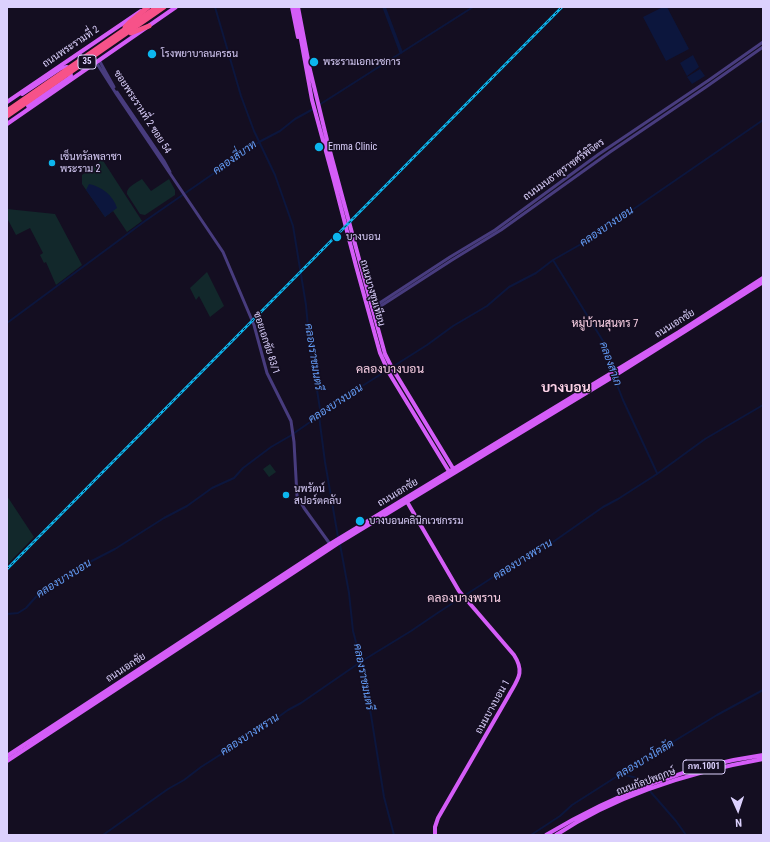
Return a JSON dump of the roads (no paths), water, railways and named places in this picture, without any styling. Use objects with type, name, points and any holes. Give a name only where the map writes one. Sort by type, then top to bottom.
[{"type":"highway","points":[[125,27],[147,7]]},
{"type":"highway","points":[[7,110],[156,7]]},
{"type":"highway","name":"ถนนพระรามที่ 2","points":[[7,110],[156,7]]},
{"type":"highway","points":[[7,118],[164,7]]},
{"type":"highway","name":"35","points":[[7,118],[168,7]]},
{"type":"highway","points":[[131,32],[149,26]]},
{"type":"main road","name":"ถนนพระรามที่ 2","points":[[7,102],[147,7]]},
{"type":"main road","name":"35","points":[[7,124],[176,7]]},
{"type":"main road","points":[[292,7],[303,55]]},
{"type":"main road","name":"ถนนบางขุนเทียน","points":[[298,7],[303,55],[314,109],[346,217],[380,353],[388,371],[452,472]]},
{"type":"main road","name":"ถนนบางขุนเทียน","points":[[298,7],[306,38],[306,46],[328,153]]},
{"type":"main road","points":[[7,105],[61,68],[67,67],[70,71],[71,76],[69,78],[28,106],[7,118]]},
{"type":"main road","name":"ถนนเอกชัย","points":[[616,373],[763,278]]},
{"type":"main road","name":"ถนนเอกชัย","points":[[7,761],[337,542],[763,282]]},
{"type":"main road","name":"ถนนบางขุนเทียน","points":[[370,310],[385,354],[429,434]]},
{"type":"main road","name":"ถนนบางบอน 1","points":[[407,499],[463,597],[514,655],[520,667],[520,674],[491,728],[438,818],[435,827],[435,835]]},
{"type":"main road","name":"ถนนเอกชัย","points":[[7,756],[273,584],[330,544],[337,542]]},
{"type":"main road","name":"ถนนกัลปพฤกษ์","points":[[551,835],[600,805],[710,766],[763,756]]},
{"type":"main road","name":"ถนนกัลปพฤกษ์","points":[[646,788],[710,770],[763,759]]},
{"type":"main road","name":"ถนนกัลปพฤกษ์","points":[[542,835],[563,827]]},
{"type":"main road","name":"ถนนกัลปพฤกษ์","points":[[546,835],[563,827]]},
{"type":"main road","name":"ถนนกัลปพฤกษ์","points":[[556,835],[563,827]]},
{"type":"street","name":"ถนนมนธาตุราชศรีพิจิตร","points":[[370,310],[450,257],[499,228],[599,154],[763,42]]},
{"type":"street","name":"ถนนมนธาตุราชศรีพิจิตร","points":[[370,310],[502,230],[605,156],[706,88],[763,47]]},
{"type":"street","name":"ซอยพระรามที่ 2 ซอย 54","points":[[98,61],[118,94],[164,161],[180,191],[224,255]]},
{"type":"street","name":"ซอยเอกชัย 83/1","points":[[224,255],[254,326],[266,373],[290,420],[294,438],[297,496],[330,544]]},
{"type":"water","points":[[663,7],[667,7],[689,49],[666,61],[643,17]]},
{"type":"water","points":[[693,55],[699,67],[687,76],[680,63]]},
{"type":"water","points":[[700,69],[705,76],[692,84],[687,77]]},
{"type":"water","points":[[89,184],[98,187],[110,195],[117,208],[105,217],[86,190]]},
{"type":"waterway","name":"คลองราชมนตรี","points":[[215,7],[241,96],[254,131],[275,175],[293,226],[306,305],[309,339],[320,409],[319,416],[325,462],[338,537]]},
{"type":"waterway","points":[[384,7],[401,52]]},
{"type":"waterway","name":"คลองสี่บาท","points":[[319,105],[473,7]]},
{"type":"waterway","name":"คลองสี่บาท","points":[[7,323],[145,221],[259,142],[280,131],[295,119],[315,108]]},
{"type":"waterway","name":"คลองบางบอน","points":[[7,614],[18,613],[26,608],[43,589],[73,575],[82,566],[115,549],[164,518],[187,506],[212,488],[234,478],[243,468],[271,447],[290,436],[359,388],[427,345],[453,326],[487,306],[509,287],[536,273],[553,260],[590,239],[763,120]]},
{"type":"waterway","name":"คลองสาเก","points":[[553,260],[603,341],[613,373]]},
{"type":"waterway","name":"คลองสาเก","points":[[614,377],[657,473]]},
{"type":"waterway","name":"คลองบางพราน","points":[[103,835],[168,789],[301,703],[362,661],[501,572],[553,542],[603,507],[657,474],[705,439],[763,405]]},
{"type":"waterway","name":"คลองราชมนตรี","points":[[340,544],[349,593],[353,631],[362,661],[363,675],[384,797],[394,835]]},
{"type":"waterway","name":"คลองบางโคลัด","points":[[531,835],[560,816],[572,805],[627,770],[717,715],[763,690]]},
{"type":"waterway","points":[[621,774],[637,778],[646,786]]},
{"type":"waterway","points":[[649,790],[686,835]]},
{"type":"railway","points":[[7,569],[562,7]]},
{"type":"place","name":"โรงพยาบาลนครธน","points":[[152,54]]},
{"type":"place","name":"พระรามเอกเวชการ","points":[[314,62]]},
{"type":"place","name":"Emma Clinic","points":[[319,147]]},
{"type":"place","name":"เซ็นทรัลพลาซา พระราม 2","points":[[52,163]]},
{"type":"place","name":"บางบอน","points":[[337,237]]},
{"type":"place","name":"นพรัตน์ สปอร์ตคลับ","points":[[286,495]]},
{"type":"place","name":"บางบอนคลินิกเวชกรรม","points":[[360,521]]},
{"type":"district","name":"หมู่บ้านสุนทร 7","points":[[605,324]]},
{"type":"district","name":"คลองบางบอน","points":[[390,370]]},
{"type":"district","name":"บางบอน","points":[[566,388]]},
{"type":"district","name":"คลองบางพราน","points":[[464,599]]}]
